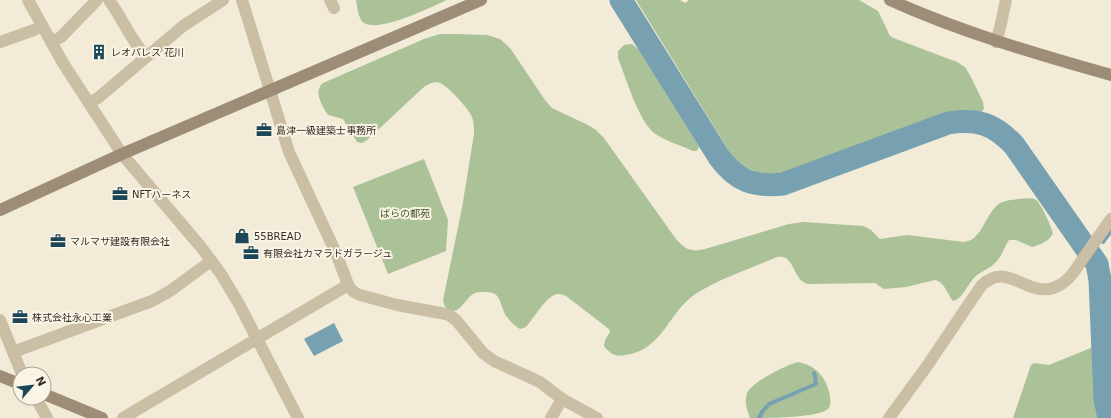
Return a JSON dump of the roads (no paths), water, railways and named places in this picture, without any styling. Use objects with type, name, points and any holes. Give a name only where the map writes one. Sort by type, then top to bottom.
[{"type":"street","points":[[28,0],[51,42],[122,154],[211,261],[239,304],[298,418]]},
{"type":"street","points":[[51,42],[61,37],[97,0]]},
{"type":"street","points":[[110,0],[139,50],[146,58]]},
{"type":"street","points":[[89,103],[98,98],[183,26],[223,0]]},
{"type":"street","points":[[242,0],[289,152],[336,253],[348,285],[354,292],[360,295],[398,306],[441,312],[449,315],[456,320],[483,353],[494,361],[540,382],[562,399],[597,418]]},
{"type":"street","points":[[0,210],[122,154],[481,0]]},
{"type":"street","points":[[996,42],[1006,0]]},
{"type":"street","points":[[898,2],[946,24],[996,42],[1111,75]]},
{"type":"street","points":[[0,42],[42,26]]},
{"type":"street","points":[[889,418],[986,280],[1001,276],[1009,277],[1031,288],[1048,289],[1060,285],[1070,278],[1111,219]]},
{"type":"street","points":[[13,352],[152,301],[170,291],[211,261]]},
{"type":"street","points":[[123,418],[348,285]]},
{"type":"street","points":[[0,320],[19,366]]},
{"type":"street","points":[[0,376],[12,381]]},
{"type":"street","points":[[52,397],[102,418]]},
{"type":"street","points":[[551,418],[562,399]]},
{"type":"street","points":[[40,406],[47,418]]},
{"type":"water","points":[[334,323],[343,341],[314,356],[304,339]]},
{"type":"waterway","points":[[621,0],[719,157],[732,172],[746,181],[772,185],[783,184],[948,123],[968,121],[984,124],[992,127],[1007,138],[1014,145],[1097,264],[1100,280],[1105,399],[1109,418]]},
{"type":"waterway","points":[[1103,242],[1111,231]]},
{"type":"waterway","points":[[1093,257],[1096,252]]},
{"type":"waterway","points":[[759,418],[769,404],[816,384],[814,373]]},
{"type":"place","name":"レオパレス 花川","points":[[99,52]]},
{"type":"place","name":"島津一級建築士事務所","points":[[264,130]]},
{"type":"place","name":"NFTハーネス","points":[[120,194]]},
{"type":"place","name":"55BREAD","points":[[242,236]]},
{"type":"place","name":"マルマサ建設有限会社","points":[[58,241]]},
{"type":"place","name":"有限会社カマラドガラージュ","points":[[251,253]]},
{"type":"place","name":"株式会社永心工業","points":[[20,317]]},
{"type":"park label","name":"ばらの都苑","points":[[405,213]]}]
